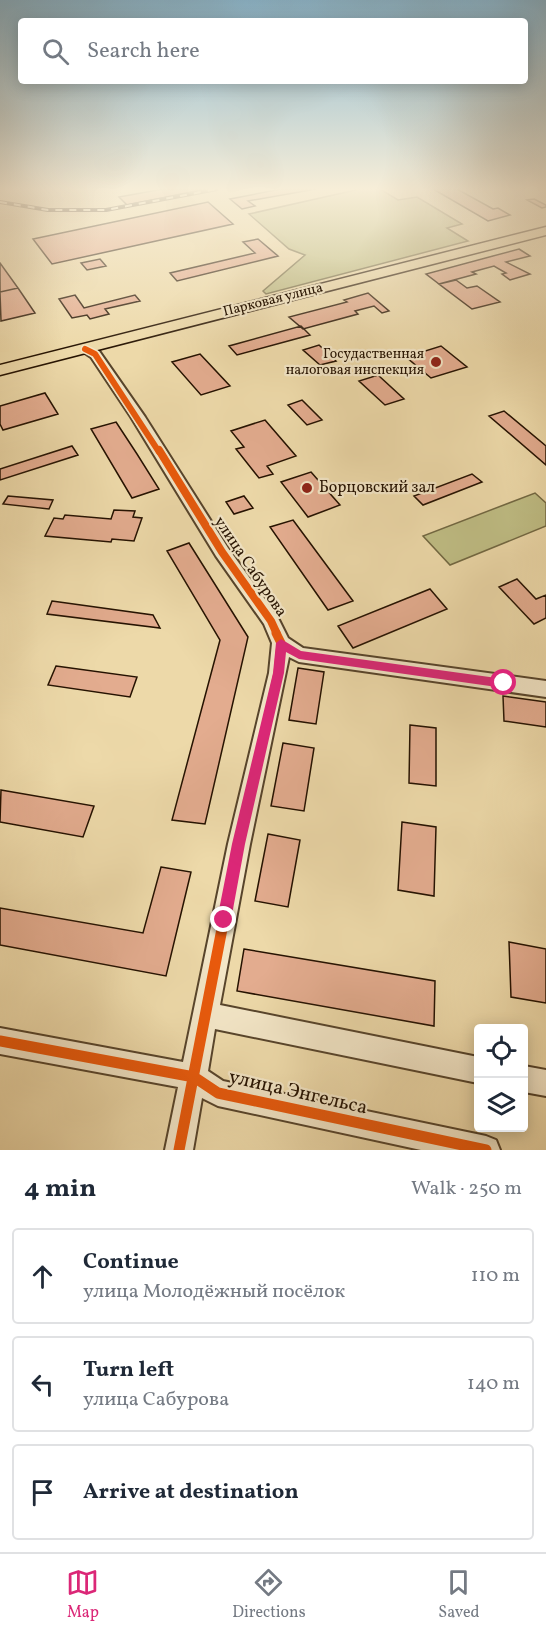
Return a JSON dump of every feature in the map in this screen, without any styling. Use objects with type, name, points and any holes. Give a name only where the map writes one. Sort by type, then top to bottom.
[{"type":"main road","name":"Парковая улица","points":[[0,370],[500,243]]},
{"type":"street","name":"улица Сабурова","points":[[85,349],[95,354],[138,417],[222,552],[271,621],[281,643],[278,673],[239,844],[179,1150]]},
{"type":"street","points":[[281,643],[299,655],[546,689]]},
{"type":"street","points":[[206,1015],[474,1070]]},
{"type":"street","name":"улица Энгельса","points":[[0,1041],[194,1077],[218,1093],[486,1150]]},
{"type":"street","points":[[528,1080],[546,1083]]},
{"type":"shaded area","points":[[282,243],[462,243],[266,294],[263,291],[305,255],[289,249]]},
{"type":"shaded area","points":[[535,493],[546,503],[546,526],[450,565],[423,536]]},
{"type":"building","points":[[36,243],[149,243],[52,264]]},
{"type":"building","points":[[244,243],[262,243],[278,256],[177,281],[170,273],[255,253]]},
{"type":"building","points":[[519,249],[530,256],[506,262],[530,274],[510,280],[502,274],[506,273],[494,266],[472,272],[476,274],[439,284],[426,274]]},
{"type":"building","points":[[100,259],[106,266],[87,270],[81,263]]},
{"type":"building","points":[[0,263],[18,288],[0,292]]},
{"type":"building","points":[[456,280],[467,288],[477,286],[500,302],[472,309],[439,284]]},
{"type":"building","points":[[18,288],[35,313],[1,321],[0,292]]},
{"type":"building","points":[[368,293],[389,311],[382,313],[374,306],[355,311],[358,314],[303,329],[289,317],[347,302],[344,300]]},
{"type":"building","points":[[75,295],[84,308],[135,295],[140,301],[105,309],[109,314],[90,319],[87,315],[72,318],[59,299]]},
{"type":"building","points":[[301,326],[310,335],[237,355],[229,346]]},
{"type":"building","points":[[319,345],[336,361],[320,365],[303,350]]},
{"type":"building","name":"Госудаственная налоговая инспекция","points":[[441,346],[467,367],[431,378],[406,357]]},
{"type":"building","points":[[200,354],[230,386],[201,395],[172,362]]},
{"type":"building","points":[[378,375],[404,399],[385,405],[359,381]]},
{"type":"building","points":[[45,393],[58,414],[3,430],[0,424],[0,406]]},
{"type":"building","points":[[302,400],[322,420],[307,425],[288,405]]},
{"type":"building","points":[[504,411],[546,446],[546,465],[489,416]]},
{"type":"building","points":[[265,420],[296,456],[267,466],[273,474],[259,478],[236,449],[244,447],[231,431]]},
{"type":"building","points":[[116,422],[159,489],[132,498],[91,429]]},
{"type":"building","points":[[72,446],[78,455],[0,480],[0,469]]},
{"type":"building","points":[[311,472],[340,505],[308,517],[281,482]]},
{"type":"building","points":[[472,474],[482,482],[423,505],[414,496]]},
{"type":"building","points":[[8,496],[53,500],[49,509],[3,504]]},
{"type":"building","points":[[244,496],[253,508],[234,514],[226,502]]},
{"type":"building","points":[[114,510],[135,511],[133,517],[142,518],[134,541],[112,539],[111,542],[45,536],[54,518],[63,519],[65,515],[111,519]]},
{"type":"building","points":[[293,520],[353,601],[328,610],[270,527]]},
{"type":"building","points":[[189,543],[248,637],[205,824],[172,820],[220,640],[167,551]]},
{"type":"building","points":[[517,579],[536,599],[546,595],[546,618],[534,624],[499,587]]},
{"type":"building","points":[[430,589],[447,609],[353,648],[338,626]]},
{"type":"building","points":[[52,601],[153,615],[160,628],[47,614]]},
{"type":"building","points":[[56,666],[137,677],[130,697],[48,685]]},
{"type":"building","points":[[298,668],[324,672],[316,724],[289,720]]},
{"type":"building","points":[[503,696],[546,702],[546,727],[504,721]]},
{"type":"building","points":[[410,725],[436,728],[436,786],[409,783]]},
{"type":"building","points":[[283,743],[314,748],[304,811],[271,806]]},
{"type":"building","points":[[1,790],[94,806],[83,837],[0,822]]},
{"type":"building","points":[[402,822],[436,827],[434,896],[398,890]]},
{"type":"building","points":[[268,834],[300,840],[288,907],[255,901]]},
{"type":"building","points":[[161,867],[191,872],[166,976],[0,945],[0,908],[143,933]]},
{"type":"building","points":[[509,942],[546,949],[546,1003],[511,997]]},
{"type":"building","points":[[244,949],[435,981],[434,1026],[237,991]]},
{"type":"cycle path","points":[[85,349],[95,354],[138,417],[222,552],[271,621],[281,643],[278,673],[239,844],[179,1150]]},
{"type":"cycle path","points":[[0,1041],[194,1077],[218,1093],[486,1150]]},
{"type":"place","name":"Госудаственная налоговая инспекция","points":[[436,362]]},
{"type":"place","name":"Борцовский зал","points":[[307,488]]},
{"type":"route","points":[[224,920],[278,673],[281,643],[299,655],[504,683]]}]
